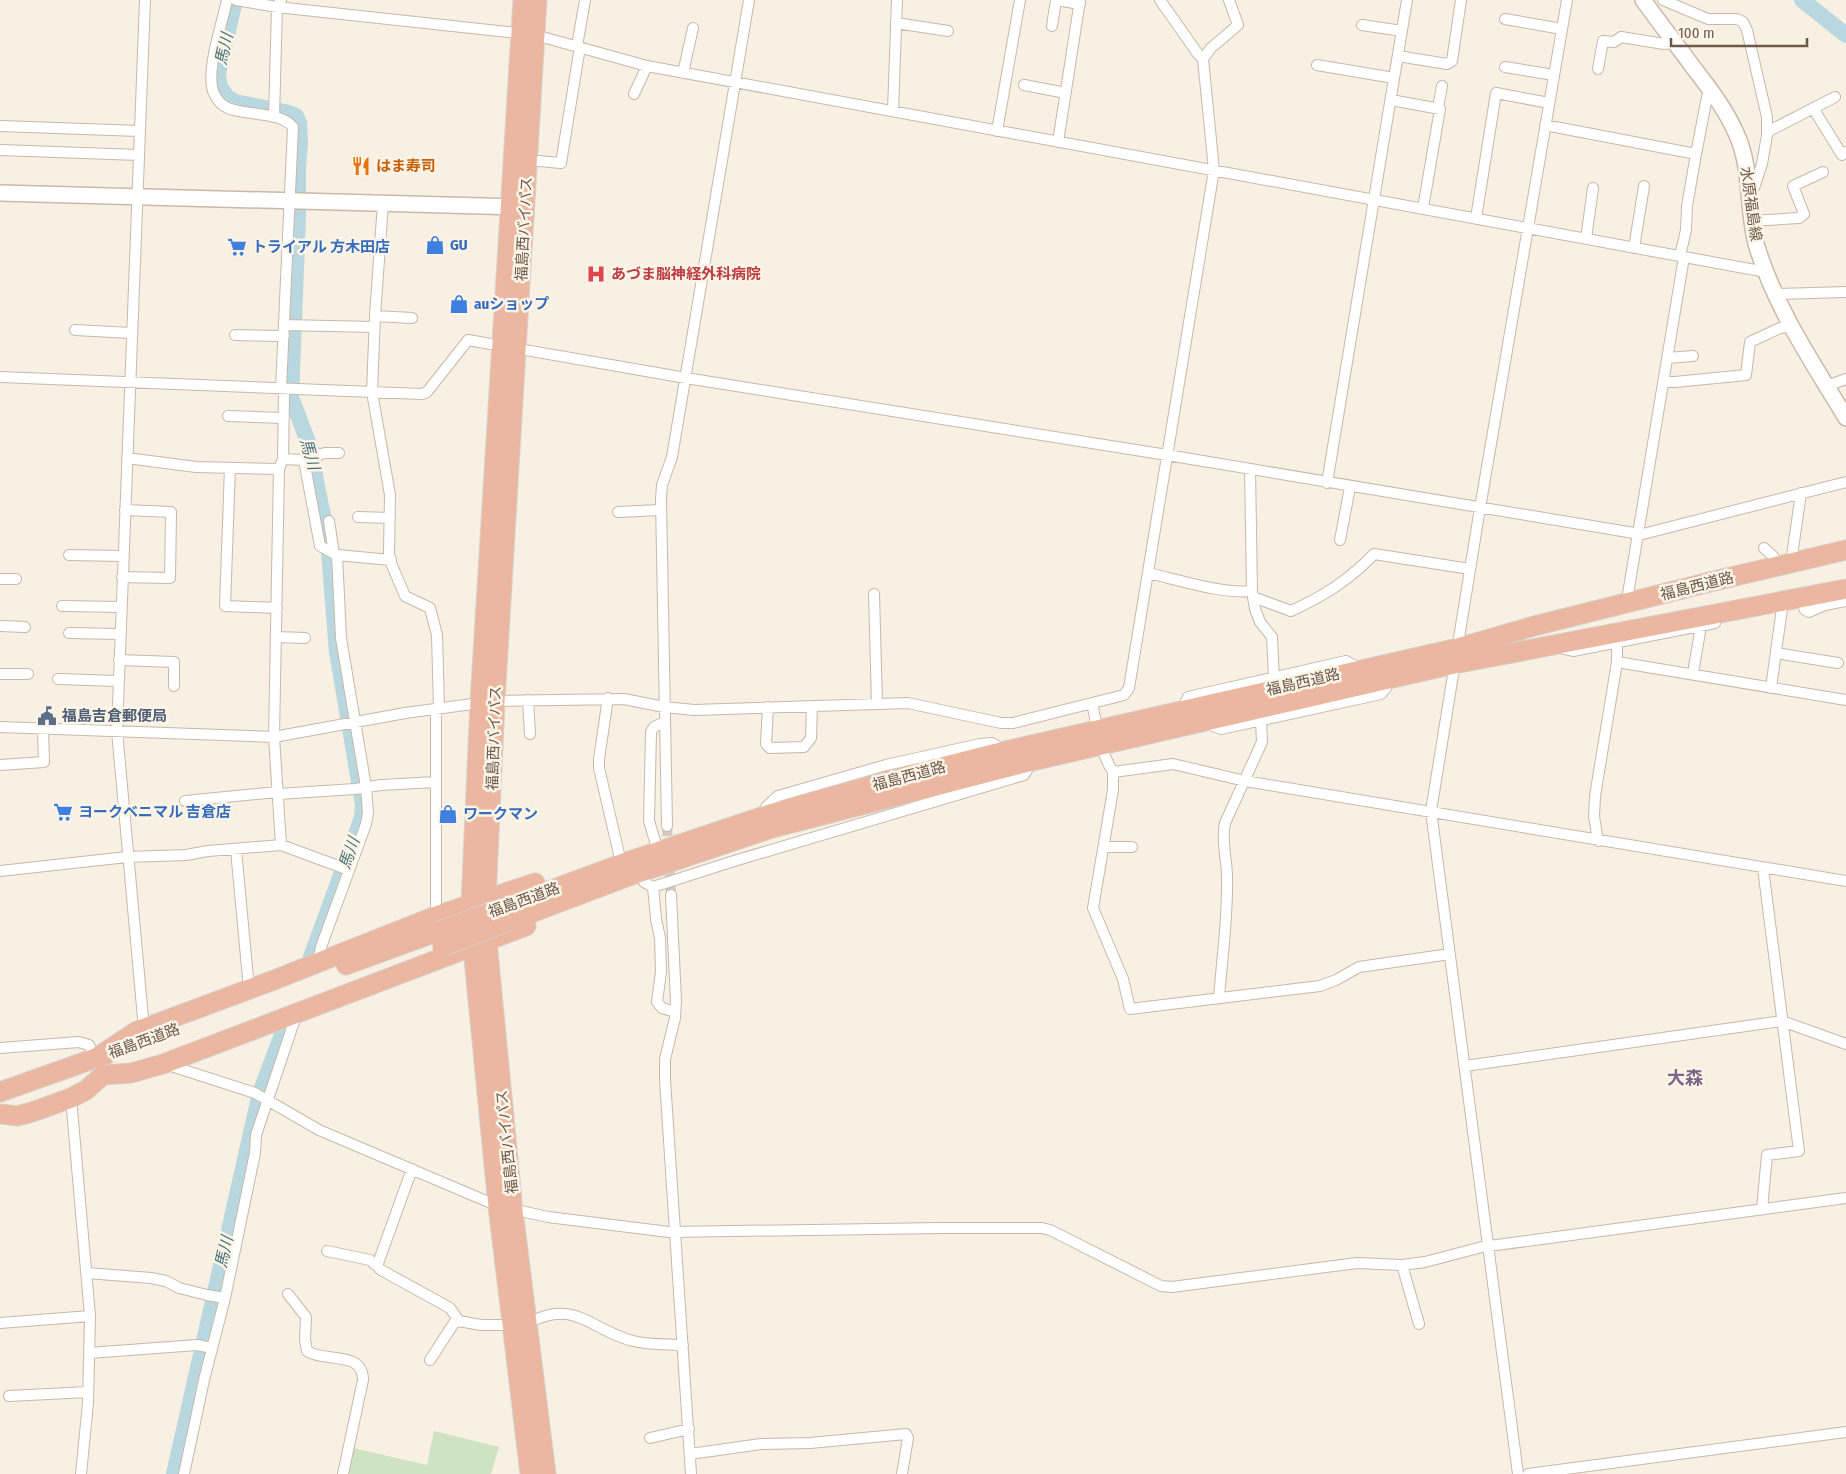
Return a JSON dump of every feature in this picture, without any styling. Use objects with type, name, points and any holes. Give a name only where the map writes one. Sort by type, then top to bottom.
[{"type":"highway","name":"福島西バイパス","points":[[518,207],[528,160],[528,34],[523,0]]},
{"type":"highway","name":"福島西バイパス","points":[[537,0],[528,34],[487,701],[478,902],[480,944],[505,1209],[520,1324],[546,1474]]},
{"type":"highway","name":"福島西道路","points":[[506,915],[624,863],[770,814],[898,778],[1005,750],[1208,720],[1388,678],[1456,656],[1534,626],[1846,550]]},
{"type":"highway","name":"福島西道路","points":[[0,1092],[135,1045],[439,931],[506,915],[772,828],[1032,761],[1182,710],[1361,669],[1553,645],[1846,589]]},
{"type":"highway","points":[[96,1058],[144,1029],[318,962],[439,931],[478,902],[697,826],[870,776],[898,778]]},
{"type":"highway","points":[[1,1115],[17,1116],[32,1112],[71,1098],[86,1090],[103,1075],[131,1073],[163,1064],[480,944],[648,885],[692,864],[881,810],[931,787]]},
{"type":"highway","name":"福島西道路","points":[[1,1115],[302,998],[439,931]]},
{"type":"highway","name":"福島西バイパス","points":[[520,1324],[530,1474]]},
{"type":"street","points":[[144,1029],[117,731],[145,0]]},
{"type":"street","points":[[227,0],[212,70],[212,89],[215,96],[223,106],[231,110],[274,112],[288,121],[293,127],[286,325],[284,336],[274,737],[281,845]]},
{"type":"street","points":[[239,0],[279,3],[528,34],[579,46],[647,66],[1766,272]]},
{"type":"street","points":[[528,160],[561,162],[585,0]]},
{"type":"street","points":[[667,826],[660,510],[662,486],[672,457],[749,0]]},
{"type":"street","points":[[892,111],[897,0]]},
{"type":"street","points":[[997,130],[1020,0]]},
{"type":"street","points":[[1052,26],[1056,0],[1080,2],[1058,142]]},
{"type":"street","points":[[1160,0],[1203,59]]},
{"type":"street","points":[[0,728],[274,737],[487,701],[608,698],[694,710],[908,702],[1001,723],[1014,723],[1124,695],[1129,688],[1214,170],[1203,59],[1210,48],[1238,25],[1229,0]]},
{"type":"street","points":[[1327,483],[1407,0]]},
{"type":"street","points":[[1398,56],[1448,64],[1452,61],[1461,0]]},
{"type":"street","points":[[1518,1474],[1431,811],[1480,508],[1567,0]]},
{"type":"street","name":"水原福島線","points":[[1643,0],[1725,109],[1744,152],[1751,221],[1757,247],[1766,272],[1791,326],[1827,386],[1842,401],[1846,418]]},
{"type":"street","points":[[1662,0],[1708,19],[1737,19],[1743,22],[1767,117],[1767,132],[1762,164],[1754,188],[1749,192]]},
{"type":"street","points":[[274,112],[279,3]]},
{"type":"street","points":[[1505,20],[1562,29]]},
{"type":"street","points":[[896,23],[948,31]]},
{"type":"street","points":[[1362,25],[1402,31]]},
{"type":"street","points":[[683,72],[693,28]]},
{"type":"street","points":[[1598,69],[1603,41],[1614,42],[1621,37],[1664,44],[1675,43]]},
{"type":"street","points":[[1317,65],[1394,78]]},
{"type":"street","points":[[634,94],[647,66]]},
{"type":"street","points":[[1504,67],[1554,75]]},
{"type":"street","points":[[1024,85],[1066,92]]},
{"type":"street","points":[[1423,208],[1440,109],[1438,108],[1442,86]]},
{"type":"street","points":[[1476,218],[1496,93],[1550,102]]},
{"type":"street","points":[[1628,594],[1667,358],[1686,230],[1687,206],[1707,97],[1712,93]]},
{"type":"street","points":[[1767,132],[1835,97]]},
{"type":"street","points":[[1391,100],[1438,108]]},
{"type":"street","points":[[1813,108],[1842,155],[1846,152]]},
{"type":"street","points":[[0,126],[140,131]]},
{"type":"street","points":[[1546,126],[1696,154]]},
{"type":"street","points":[[0,150],[139,155]]},
{"type":"street","points":[[1751,221],[1799,218],[1804,214],[1793,186],[1823,172]]},
{"type":"street","points":[[1634,248],[1644,186]]},
{"type":"street","points":[[1586,239],[1593,188]]},
{"type":"street","points":[[0,193],[518,207]]},
{"type":"street","points":[[383,203],[372,392],[390,494],[391,560],[405,596],[430,608],[437,635],[436,782],[439,931]]},
{"type":"street","points":[[1775,294],[1846,292]]},
{"type":"street","points":[[286,325],[375,322],[412,318]]},
{"type":"street","points":[[1663,382],[1746,375],[1750,342],[1780,328],[1791,326]]},
{"type":"street","points":[[75,330],[132,333]]},
{"type":"street","points":[[235,335],[284,336]]},
{"type":"street","points":[[0,377],[422,394],[427,392],[468,340],[686,378],[1643,534],[1846,482]]},
{"type":"street","points":[[1667,358],[1693,356]]},
{"type":"street","points":[[1827,386],[1846,379]]},
{"type":"street","points":[[228,416],[283,418]]},
{"type":"street","points":[[127,458],[196,467],[230,468],[281,464],[325,453],[339,453]]},
{"type":"street","points":[[306,459],[320,546],[332,553],[391,560]]},
{"type":"street","points":[[230,468],[225,606],[277,608]]},
{"type":"street","points":[[1250,470],[1253,594],[1260,622],[1272,637],[1274,678]]},
{"type":"street","points":[[1340,540],[1350,487]]},
{"type":"street","points":[[1764,548],[1786,565],[1801,493]]},
{"type":"street","points":[[122,577],[170,578],[171,512],[125,510]]},
{"type":"street","points":[[618,512],[660,510]]},
{"type":"street","points":[[358,517],[390,518]]},
{"type":"street","points":[[318,962],[346,869],[366,824],[368,812],[361,788],[350,723],[329,520]]},
{"type":"street","points":[[1148,573],[1204,586],[1253,594],[1291,611],[1315,600],[1341,584],[1357,572],[1374,554],[1470,570]]},
{"type":"street","points":[[70,555],[123,556]]},
{"type":"street","points":[[1534,626],[1541,617],[1628,594],[1707,576],[1714,581]]},
{"type":"street","points":[[0,579],[16,579]]},
{"type":"street","points":[[874,594],[877,704]]},
{"type":"street","points":[[1792,600],[1809,612],[1812,612],[1817,607],[1846,601]]},
{"type":"street","points":[[1553,645],[1573,651],[1617,643],[1773,611],[1792,600]]},
{"type":"street","points":[[1771,688],[1776,653],[1792,600]]},
{"type":"street","points":[[62,606],[121,607]]},
{"type":"street","points":[[0,626],[25,627]]},
{"type":"street","points":[[1693,673],[1701,626]]},
{"type":"street","points":[[68,633],[120,634]]},
{"type":"street","points":[[276,638],[305,638]]},
{"type":"street","points":[[1598,841],[1594,816],[1617,662],[1617,643]]},
{"type":"street","points":[[1776,653],[1838,663]]},
{"type":"street","points":[[119,660],[174,662],[174,686]]},
{"type":"street","points":[[1182,710],[1188,697],[1346,662],[1361,669]]},
{"type":"street","points":[[1617,662],[1693,673],[1846,700]]},
{"type":"street","points":[[0,674],[28,674]]},
{"type":"street","points":[[1208,720],[1213,726],[1221,728],[1381,694],[1386,688],[1388,678]]},
{"type":"street","points":[[58,679],[118,681]]},
{"type":"street","points":[[608,698],[599,768],[619,854]]},
{"type":"street","points":[[528,700],[530,734]]},
{"type":"street","points":[[1092,703],[1108,764],[1113,772],[1113,790],[1094,908],[1123,979],[1130,1010],[1320,986],[1336,980],[1359,967],[1450,954]]},
{"type":"street","points":[[768,707],[766,744],[770,748],[797,748],[804,747],[811,738],[812,706]]},
{"type":"street","points":[[1218,998],[1226,911],[1227,876],[1223,832],[1225,823],[1262,742],[1261,720]]},
{"type":"street","points":[[655,841],[649,821],[651,732],[654,727],[664,722]]},
{"type":"street","points":[[0,765],[44,762],[43,729]]},
{"type":"street","points":[[766,806],[778,796],[886,765],[980,744],[992,744],[1005,750]]},
{"type":"street","points":[[675,1012],[662,1008],[657,1002],[661,972],[660,938],[648,885],[1024,775],[1032,761]]},
{"type":"street","points":[[1113,772],[1172,764],[1245,781],[1846,881]]},
{"type":"street","points":[[185,801],[436,782]]},
{"type":"street","points":[[0,871],[127,857],[186,855],[208,851],[281,845],[346,869]]},
{"type":"street","points":[[1104,846],[1132,847]]},
{"type":"street","points":[[236,850],[249,990]]},
{"type":"street","points":[[1762,1209],[1767,1155],[1799,1151],[1763,868]]},
{"type":"street","points":[[671,895],[675,1012],[665,1059],[691,1474]]},
{"type":"street","points":[[184,1474],[205,1346],[222,1298],[255,1153],[262,1096],[297,1013]]},
{"type":"street","points":[[1465,1066],[1782,1021],[1846,1044]]},
{"type":"street","points":[[0,1048],[78,1042],[89,1045],[96,1058]]},
{"type":"street","points":[[163,1064],[262,1096],[319,1130],[505,1209],[548,1217],[675,1232],[1042,1228],[1050,1230],[1161,1286],[1172,1287],[1357,1263],[1402,1265],[1425,1262],[1489,1246],[1846,1198]]},
{"type":"street","points":[[71,1098],[90,1316],[88,1392],[81,1474]]},
{"type":"street","points":[[377,1266],[412,1169]]},
{"type":"street","points":[[326,1251],[370,1260],[381,1270],[450,1308],[459,1321]]},
{"type":"street","points":[[1402,1265],[1419,1324]]},
{"type":"street","points":[[87,1273],[151,1278],[166,1281],[179,1288],[222,1298]]},
{"type":"street","points":[[288,1294],[306,1317],[305,1340],[307,1352],[315,1356],[352,1362],[359,1365],[363,1370],[343,1474]]},
{"type":"street","points":[[430,1360],[454,1323],[459,1321],[481,1325],[520,1324],[541,1316],[564,1313],[584,1318],[609,1332],[634,1341],[684,1345]]},
{"type":"street","points":[[0,1323],[90,1316]]},
{"type":"street","points":[[89,1353],[205,1346]]},
{"type":"street","points":[[9,1396],[88,1392]]},
{"type":"street","points":[[650,1438],[689,1429]]},
{"type":"street","points":[[1528,1474],[1846,1432]]},
{"type":"street","points":[[690,1454],[761,1444],[810,1443],[906,1434],[908,1438],[902,1474]]},
{"type":"green space","points":[[434,1431],[499,1447],[491,1474],[347,1474],[353,1448],[427,1465]]},
{"type":"waterway","name":"馬川","points":[[235,0],[218,74],[220,87],[227,97],[235,102],[289,113],[296,116],[299,123],[298,218],[291,397],[313,455],[315,476],[328,540],[337,652],[363,805],[362,817],[311,957]]},
{"type":"waterway","points":[[1802,0],[1846,35]]},
{"type":"waterway","name":"馬川","points":[[174,1474],[260,1093],[283,1032]]},
{"type":"tunnel","points":[[667,826],[671,895]]},
{"type":"place","name":"はま寿司","points":[[361,166]]},
{"type":"place","name":"GU","points":[[435,245]]},
{"type":"place","name":"トライアル 方木田店","points":[[237,247]]},
{"type":"place","name":"あづま脳神経外科病院","points":[[596,274]]},
{"type":"place","name":"auショップ","points":[[459,304]]},
{"type":"place","name":"福島吉倉郵便局","points":[[47,716]]},
{"type":"place","name":"ヨークベニマル 吉倉店","points":[[63,812]]},
{"type":"place","name":"ワークマン","points":[[448,814]]},
{"type":"district","name":"大森","points":[[1685,1078]]}]
